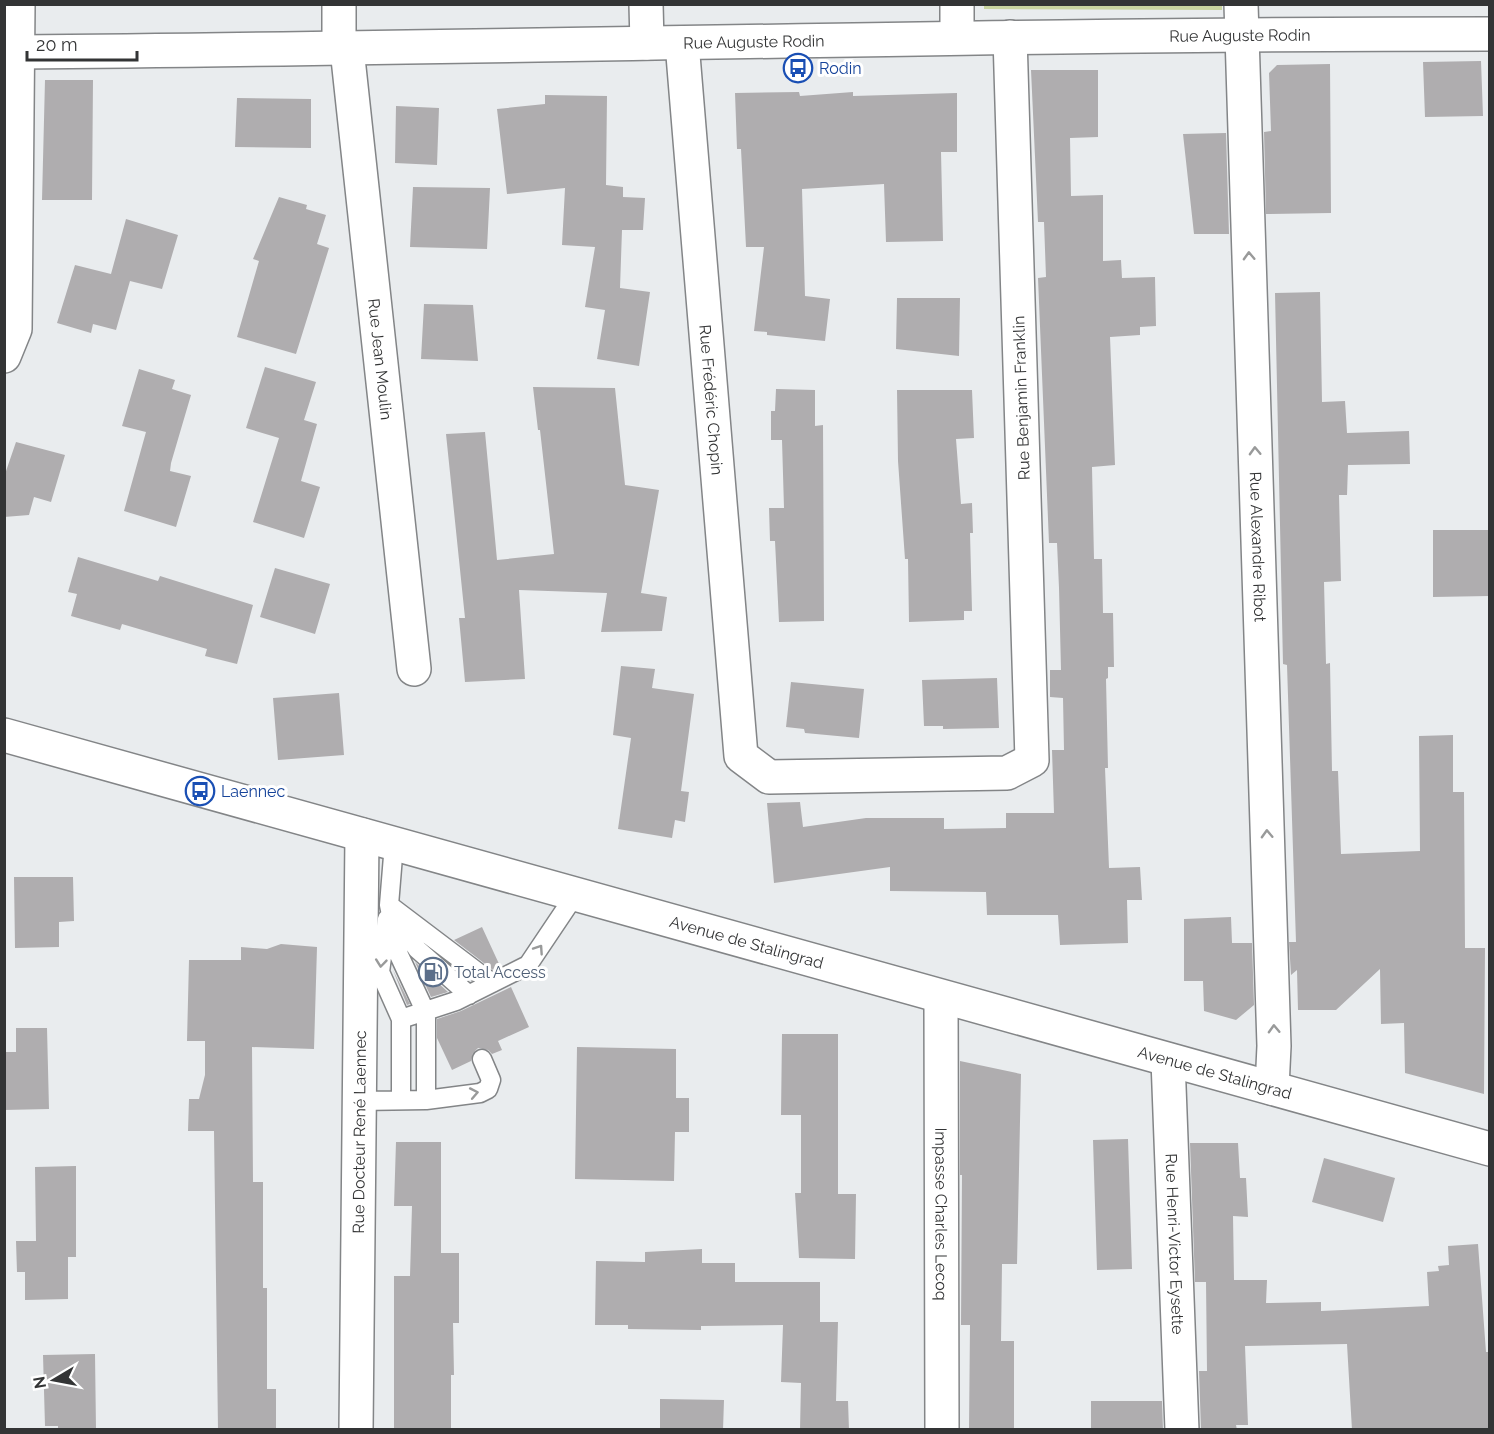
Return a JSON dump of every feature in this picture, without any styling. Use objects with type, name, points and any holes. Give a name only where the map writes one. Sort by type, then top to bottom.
[{"type":"street","points":[[4,356],[15,328],[20,52],[18,4]]},
{"type":"street","name":"Rue Jean Moulin","points":[[339,4],[414,669]]},
{"type":"street","points":[[646,4],[646,44]]},
{"type":"street","points":[[957,4],[957,38]]},
{"type":"street","name":"Rue Auguste Rodin","points":[[20,52],[343,50],[957,38],[1242,19],[1490,34]]},
{"type":"street","name":"Rue Alexandre Ribot","points":[[1242,19],[1274,1046],[1272,1088]]},
{"type":"street","name":"Rue Benjamin Franklin","points":[[741,756],[769,777],[1007,773],[1032,760],[1010,36]]},
{"type":"street","name":"Rue Frédéric Chopin","points":[[682,43],[741,756]]},
{"type":"street","name":"Avenue de Stalingrad","points":[[4,735],[941,998],[1490,1149]]},
{"type":"street","name":"Rue Docteur René Laennec","points":[[356,1430],[362,835]]},
{"type":"street","name":"Impasse Charles Lecoq","points":[[941,998],[942,1430]]},
{"type":"street","name":"Rue Henri-Victor Eysette","points":[[1168,1060],[1182,1430]]},
{"type":"lane","points":[[394,844],[380,972],[401,1019],[401,1100]]},
{"type":"lane","points":[[401,1019],[426,1013],[469,995],[528,965],[575,895]]},
{"type":"lane","points":[[389,905],[492,983]]},
{"type":"lane","points":[[389,905],[417,949],[469,995]]},
{"type":"lane","points":[[389,905],[399,955],[426,1013],[426,1100]]},
{"type":"lane","points":[[359,1101],[426,1100],[480,1093],[488,1089],[491,1080],[482,1059]]},
{"type":"green space","points":[[984,5],[1222,5],[1222,10],[984,9]]},
{"type":"building","points":[[1481,61],[1483,116],[1425,117],[1423,62]]},
{"type":"building","points":[[1330,64],[1331,213],[1266,214],[1264,132],[1271,131],[1269,73],[1277,65]]},
{"type":"building","points":[[1031,70],[1098,70],[1098,137],[1070,138],[1071,196],[1103,195],[1103,261],[1121,260],[1122,278],[1155,277],[1156,326],[1140,327],[1140,335],[1110,337],[1115,465],[1092,467],[1094,559],[1102,559],[1103,613],[1113,613],[1114,667],[1108,667],[1108,678],[1106,679],[1108,768],[1105,768],[1109,868],[1140,867],[1142,900],[1127,900],[1128,943],[1060,945],[1058,915],[987,915],[986,892],[890,891],[890,867],[774,883],[767,803],[800,802],[803,827],[866,818],[944,818],[944,829],[1006,828],[1006,813],[1054,813],[1052,750],[1064,750],[1063,698],[1050,697],[1050,670],[1061,670],[1059,588],[1057,543],[1049,543],[1038,278],[1046,277],[1044,222],[1038,222]]},
{"type":"building","points":[[45,80],[93,80],[92,200],[42,200]]},
{"type":"building","points":[[799,92],[800,96],[853,92],[853,96],[957,93],[957,152],[941,152],[943,241],[886,242],[884,184],[802,189],[805,296],[830,299],[825,341],[767,335],[767,332],[754,331],[764,247],[746,247],[741,149],[737,149],[735,93]]},
{"type":"building","points":[[545,95],[607,96],[606,185],[623,187],[623,197],[645,198],[643,230],[622,230],[620,288],[650,292],[639,366],[597,359],[605,310],[585,307],[595,247],[562,245],[565,188],[507,194],[497,109],[545,104]]},
{"type":"building","points":[[237,98],[311,99],[311,148],[235,147]]},
{"type":"building","points":[[396,106],[439,108],[437,165],[395,163]]},
{"type":"building","points":[[1226,133],[1229,234],[1194,234],[1183,134]]},
{"type":"building","points":[[413,187],[490,188],[487,249],[410,247]]},
{"type":"building","points":[[279,197],[307,205],[306,209],[326,215],[317,244],[329,248],[296,354],[237,337],[259,261],[253,259]]},
{"type":"building","points":[[126,219],[178,235],[162,289],[130,281],[116,330],[93,324],[91,333],[57,323],[75,265],[111,274]]},
{"type":"building","points":[[1320,292],[1322,402],[1345,401],[1347,433],[1409,431],[1410,464],[1348,465],[1347,495],[1339,495],[1341,581],[1324,582],[1326,664],[1330,663],[1332,771],[1338,771],[1341,854],[1420,851],[1419,736],[1453,735],[1453,792],[1464,792],[1465,948],[1485,948],[1484,1094],[1405,1073],[1404,1023],[1381,1024],[1380,969],[1336,1010],[1298,1010],[1297,970],[1291,975],[1289,942],[1296,942],[1287,665],[1283,664],[1275,293]]},
{"type":"building","points":[[897,298],[960,298],[959,356],[896,349]]},
{"type":"building","points":[[424,304],[473,305],[478,361],[421,359]]},
{"type":"building","points":[[265,367],[316,382],[304,420],[317,424],[301,481],[320,487],[304,538],[253,522],[279,438],[246,428]]},
{"type":"building","points":[[139,369],[175,380],[172,389],[191,395],[170,471],[191,476],[176,527],[124,511],[146,432],[122,426]]},
{"type":"building","points":[[533,387],[615,388],[625,485],[659,490],[641,593],[667,597],[662,631],[601,632],[607,593],[519,590],[525,679],[465,682],[459,618],[465,618],[446,434],[485,432],[497,560],[554,554]]},
{"type":"building","points":[[776,389],[815,390],[815,426],[823,425],[824,621],[779,622],[775,541],[770,541],[769,508],[784,508],[782,440],[771,440],[771,411],[775,411]]},
{"type":"building","points":[[897,390],[972,390],[974,438],[956,439],[961,504],[972,503],[973,533],[970,533],[972,611],[964,611],[964,620],[909,622],[908,559],[905,559],[898,461]]},
{"type":"building","points":[[16,442],[65,455],[51,502],[34,497],[29,515],[4,517],[4,477]]},
{"type":"building","points":[[1433,530],[1489,530],[1489,596],[1433,597]]},
{"type":"building","points":[[78,557],[158,581],[160,576],[253,605],[237,664],[205,656],[207,649],[122,624],[120,630],[71,616],[77,594],[68,592]]},
{"type":"building","points":[[275,568],[330,584],[315,634],[260,617]]},
{"type":"building","points":[[621,666],[655,669],[652,688],[694,694],[681,791],[689,792],[685,822],[675,820],[672,838],[618,829],[631,738],[613,735]]},
{"type":"building","points":[[997,678],[999,728],[943,729],[943,726],[924,726],[922,680]]},
{"type":"building","points":[[791,682],[864,689],[859,738],[805,733],[804,729],[786,727]]},
{"type":"building","points":[[339,693],[344,755],[278,760],[273,698]]},
{"type":"building","points":[[14,877],[73,877],[74,921],[59,922],[59,947],[15,948]]},
{"type":"building","points":[[1231,917],[1232,943],[1252,943],[1254,1005],[1236,1020],[1204,1011],[1203,981],[1184,981],[1184,919]]},
{"type":"building","points":[[482,927],[500,966],[493,970],[454,940]]},
{"type":"building","points":[[281,944],[317,947],[314,1049],[252,1047],[253,1182],[263,1182],[263,1288],[267,1288],[267,1389],[276,1389],[276,1430],[218,1430],[214,1131],[188,1131],[189,1099],[199,1099],[205,1075],[205,1041],[187,1041],[189,960],[241,960],[241,947],[267,949]]},
{"type":"building","points":[[415,962],[448,992],[431,997]]},
{"type":"building","points":[[393,970],[410,1004],[407,1005]]},
{"type":"building","points":[[511,987],[529,1027],[498,1041],[502,1050],[492,1054],[488,1050],[478,1048],[473,1053],[471,1061],[452,1070],[437,1038],[437,1019],[461,1011]]},
{"type":"building","points":[[16,1028],[47,1028],[49,1109],[4,1110],[4,1052],[16,1052]]},
{"type":"building","points":[[782,1034],[838,1034],[838,1194],[856,1194],[855,1259],[799,1258],[795,1193],[801,1193],[801,1115],[781,1115]]},
{"type":"building","points":[[577,1047],[676,1049],[676,1098],[689,1098],[689,1132],[675,1132],[674,1181],[575,1179]]},
{"type":"building","points":[[960,1061],[1021,1074],[1017,1264],[1002,1264],[1001,1341],[1014,1341],[1014,1430],[969,1430],[970,1325],[961,1325]]},
{"type":"building","points":[[1128,1139],[1132,1269],[1097,1270],[1093,1140]]},
{"type":"building","points":[[396,1142],[441,1142],[441,1253],[459,1253],[459,1323],[453,1323],[454,1375],[451,1375],[451,1430],[394,1430],[394,1276],[410,1276],[412,1206],[394,1206]]},
{"type":"building","points":[[1190,1143],[1238,1143],[1240,1178],[1246,1178],[1248,1217],[1233,1216],[1234,1280],[1267,1280],[1266,1303],[1321,1302],[1321,1311],[1429,1306],[1427,1272],[1439,1271],[1438,1266],[1449,1265],[1448,1246],[1478,1244],[1486,1352],[1490,1352],[1490,1430],[1352,1430],[1347,1344],[1245,1346],[1248,1425],[1236,1425],[1237,1430],[1201,1430],[1199,1371],[1207,1371],[1206,1282],[1195,1282]]},
{"type":"building","points":[[1324,1158],[1395,1178],[1383,1222],[1312,1202]]},
{"type":"building","points":[[76,1166],[76,1257],[68,1257],[68,1299],[25,1300],[25,1272],[17,1272],[16,1241],[36,1241],[35,1167]]},
{"type":"building","points":[[702,1249],[702,1263],[735,1263],[735,1282],[820,1282],[820,1322],[838,1322],[836,1401],[848,1401],[849,1430],[800,1430],[801,1383],[781,1382],[783,1325],[701,1326],[701,1330],[628,1329],[628,1325],[595,1325],[596,1261],[645,1262],[645,1252]]},
{"type":"building","points":[[95,1354],[96,1430],[58,1430],[58,1426],[45,1426],[43,1355]]},
{"type":"building","points":[[660,1399],[724,1400],[723,1430],[660,1430]]},
{"type":"building","points":[[1091,1401],[1162,1401],[1163,1430],[1091,1430]]},
{"type":"place","name":"Rodin","points":[[798,68]]},
{"type":"place","name":"Laennec","points":[[200,791]]},
{"type":"place","name":"Total Access","points":[[433,972]]}]
